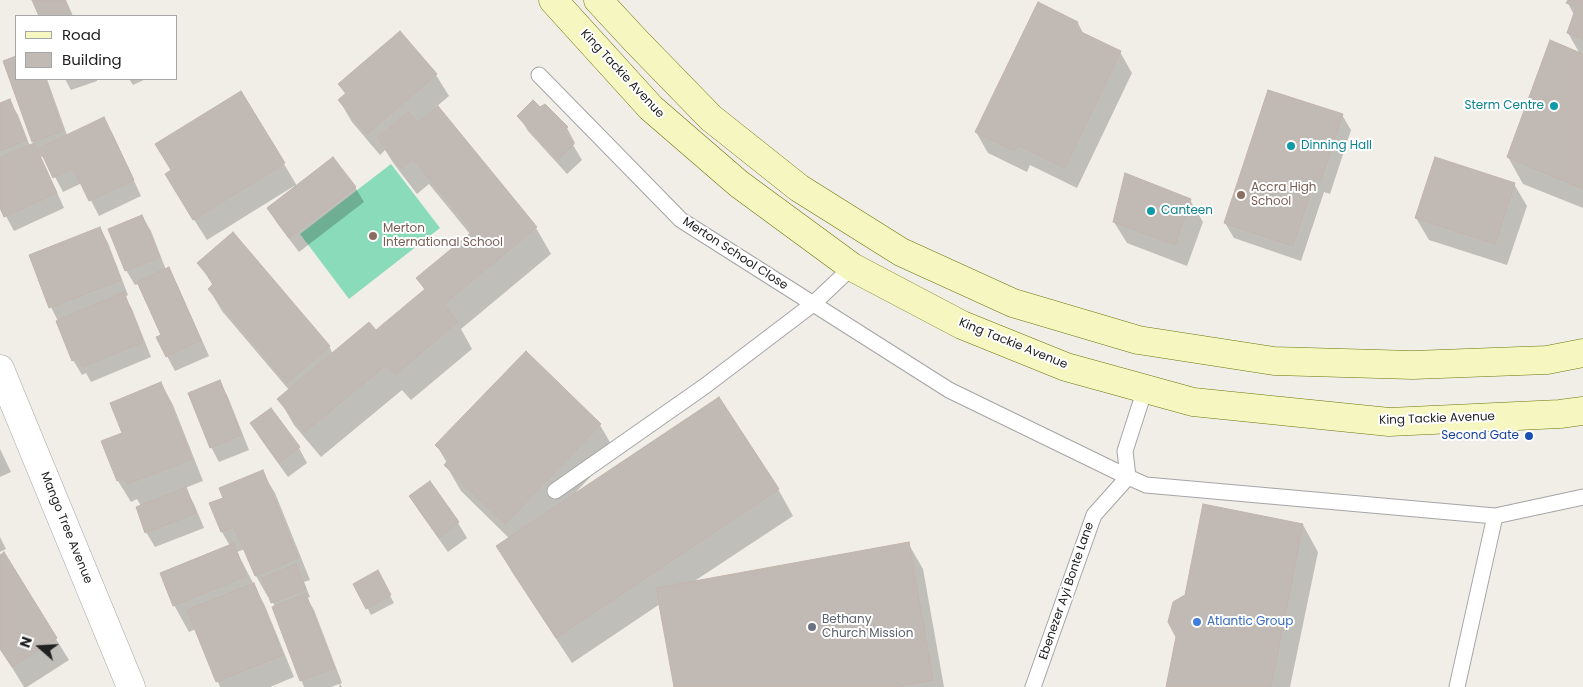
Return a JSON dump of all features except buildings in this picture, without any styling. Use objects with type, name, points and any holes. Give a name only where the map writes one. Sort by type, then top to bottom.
[{"type":"main road","name":"King Tackie Avenue","points":[[553,0],[651,108],[739,184],[852,267],[962,325],[1066,367],[1193,402],[1389,422],[1560,414],[1583,411]]},
{"type":"main road","points":[[598,0],[711,118],[799,188],[901,252],[1013,303],[1138,340],[1274,361],[1413,365],[1546,360],[1583,353]]},
{"type":"street","name":"Mango Tree Avenue","points":[[0,369],[131,687]]},
{"type":"lane","name":"Merton School Close","points":[[539,75],[681,220],[949,390],[1146,485],[1495,516],[1583,497]]},
{"type":"lane","points":[[555,491],[705,386],[813,304],[852,267]]},
{"type":"lane","points":[[1128,477],[1125,450],[1146,389]]},
{"type":"lane","name":"Ebenezer Ayi Bonte Lane","points":[[1033,687],[1094,515],[1128,477]]},
{"type":"lane","points":[[1457,687],[1495,516]]},
{"type":"green space","points":[[391,164],[440,228],[349,299],[300,234]]},
{"type":"place","name":"Sterm Centre","points":[[1554,106]]},
{"type":"place","name":"Dinning Hall","points":[[1291,146]]},
{"type":"place","name":"Accra High School","points":[[1241,195]]},
{"type":"place","name":"Canteen","points":[[1151,211]]},
{"type":"place","name":"Merton International School","points":[[373,236]]},
{"type":"place","name":"Second Gate","points":[[1529,436]]},
{"type":"place","name":"Atlantic Group","points":[[1197,622]]},
{"type":"place","name":"Bethany Church Mission","points":[[812,627]]}]
